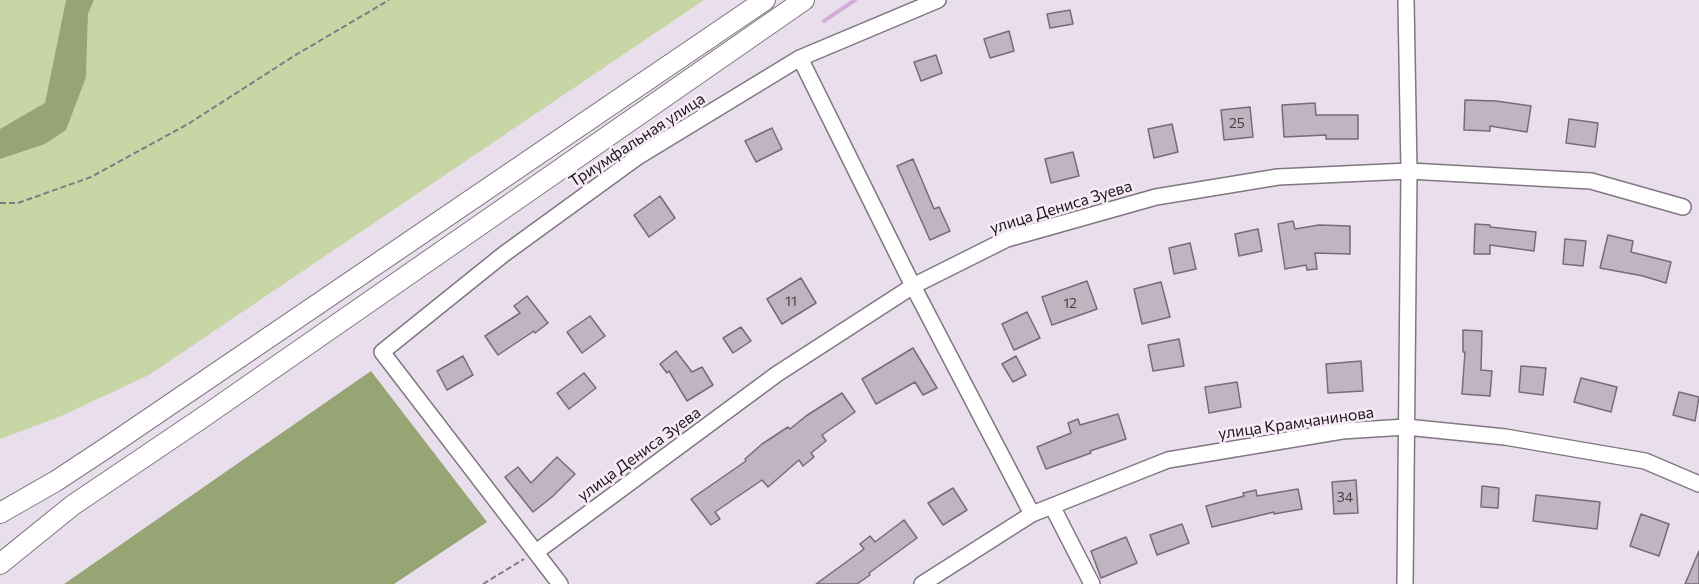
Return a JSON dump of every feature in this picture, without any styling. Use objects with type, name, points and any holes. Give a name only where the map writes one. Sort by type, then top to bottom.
[{"type":"main road","points":[[0,513],[57,481],[765,0]]},
{"type":"main road","points":[[0,564],[73,506],[804,0]]},
{"type":"street","name":"Триумфальная улица","points":[[536,552],[382,352],[504,254],[639,156],[800,58],[938,0]]},
{"type":"street","points":[[1405,584],[1409,171],[1406,0]]},
{"type":"street","points":[[800,58],[913,286],[1032,514]]},
{"type":"street","name":"улица Дениса Зуева","points":[[536,552],[777,374],[913,286],[1007,239],[1156,197],[1278,177],[1409,171],[1591,181],[1683,207]]},
{"type":"street","name":"улица Крамчанинова","points":[[922,584],[1032,514],[1168,460],[1342,431],[1406,427],[1505,436],[1645,461],[1699,484]]},
{"type":"street","points":[[1052,506],[1092,584]]},
{"type":"street","points":[[536,552],[560,584]]},
{"type":"path","points":[[0,203],[18,202],[91,177],[188,124],[294,56],[390,1]]},
{"type":"path","points":[[483,584],[536,552]]},
{"type":"green space","points":[[0,0],[66,0],[45,104],[0,129]]},
{"type":"green space","points":[[66,0],[94,0],[88,14],[86,77],[66,130],[45,144],[0,159],[0,129],[45,103]]},
{"type":"green space","points":[[94,0],[704,0],[149,375],[59,417],[0,439],[0,159],[45,144],[86,77],[88,14]]},
{"type":"green space","points":[[371,371],[487,522],[394,584],[64,584]]},
{"type":"building","points":[[1070,10],[1073,24],[1050,28],[1047,14]]},
{"type":"building","points":[[1009,31],[1014,51],[990,58],[984,39]]},
{"type":"building","points":[[936,55],[942,73],[921,81],[914,62]]},
{"type":"building","points":[[1465,100],[1496,101],[1531,106],[1527,132],[1490,126],[1490,131],[1464,130]]},
{"type":"building","points":[[1315,103],[1316,115],[1358,115],[1358,139],[1326,139],[1326,135],[1284,137],[1282,105]]},
{"type":"building","points":[[1250,107],[1253,137],[1224,140],[1221,110]]},
{"type":"building","points":[[1569,119],[1598,123],[1595,147],[1566,143]]},
{"type":"building","points":[[1172,124],[1178,152],[1154,158],[1148,129]]},
{"type":"building","points":[[772,128],[782,149],[756,162],[745,141]]},
{"type":"building","points":[[1073,152],[1079,176],[1051,183],[1045,159]]},
{"type":"building","points":[[913,159],[934,209],[939,207],[950,231],[930,240],[897,166]]},
{"type":"building","points":[[660,196],[675,218],[649,237],[634,215]]},
{"type":"building","points":[[1293,221],[1295,229],[1319,225],[1350,226],[1350,254],[1315,253],[1317,269],[1307,270],[1306,265],[1285,269],[1278,224]]},
{"type":"building","points":[[1475,224],[1536,232],[1534,251],[1490,245],[1490,254],[1474,254]]},
{"type":"building","points":[[1258,229],[1262,251],[1239,256],[1235,234]]},
{"type":"building","points":[[1608,235],[1633,241],[1631,252],[1671,262],[1666,283],[1600,268]]},
{"type":"building","points":[[1565,239],[1586,241],[1583,266],[1563,264]]},
{"type":"building","points":[[1190,243],[1196,269],[1174,274],[1169,248]]},
{"type":"building","points":[[801,278],[816,303],[782,324],[767,299]]},
{"type":"building","points":[[1087,281],[1097,309],[1052,325],[1042,297]]},
{"type":"building","points":[[1161,282],[1170,317],[1142,324],[1134,289]]},
{"type":"building","points":[[527,296],[548,323],[498,355],[485,336],[520,313],[514,306]]},
{"type":"building","points":[[1027,312],[1040,338],[1014,350],[1002,324]]},
{"type":"building","points":[[590,316],[605,336],[582,353],[567,332]]},
{"type":"building","points":[[741,327],[751,341],[733,353],[723,338]]},
{"type":"building","points":[[1463,330],[1482,331],[1481,370],[1492,371],[1490,396],[1462,394],[1465,352],[1463,352]]},
{"type":"building","points":[[1179,339],[1184,366],[1153,371],[1148,345]]},
{"type":"building","points":[[913,348],[937,388],[923,395],[915,382],[876,404],[862,379]]},
{"type":"building","points":[[676,351],[692,372],[702,367],[713,385],[687,401],[669,371],[667,373],[660,364]]},
{"type":"building","points":[[463,356],[473,375],[447,390],[437,371]]},
{"type":"building","points":[[1016,356],[1026,375],[1013,382],[1002,364]]},
{"type":"building","points":[[1361,361],[1363,391],[1328,393],[1326,364]]},
{"type":"building","points":[[1521,366],[1546,368],[1543,395],[1519,392]]},
{"type":"building","points":[[584,373],[596,388],[569,409],[557,393]]},
{"type":"building","points":[[1581,378],[1617,387],[1611,412],[1574,402]]},
{"type":"building","points":[[1237,382],[1241,407],[1209,413],[1205,387]]},
{"type":"building","points":[[1679,392],[1699,397],[1695,421],[1673,415]]},
{"type":"building","points":[[842,393],[855,412],[822,435],[826,441],[811,453],[814,457],[803,466],[799,460],[768,487],[762,480],[715,512],[720,519],[711,525],[691,499],[746,461],[745,459],[762,444],[788,427],[790,429]]},
{"type":"building","points":[[1118,414],[1126,439],[1046,469],[1037,447],[1071,433],[1068,423],[1078,419],[1080,425]]},
{"type":"building","points":[[557,457],[575,474],[533,512],[505,477],[518,467],[531,483]]},
{"type":"building","points":[[1356,480],[1358,513],[1334,514],[1332,482]]},
{"type":"building","points":[[1482,486],[1499,488],[1498,508],[1481,507]]},
{"type":"building","points":[[953,488],[967,510],[943,525],[928,503]]},
{"type":"building","points":[[1298,489],[1302,509],[1274,514],[1274,512],[1212,527],[1206,506],[1244,496],[1243,493],[1256,490],[1257,496]]},
{"type":"building","points":[[1536,495],[1600,502],[1597,529],[1533,521]]},
{"type":"building","points":[[1641,514],[1669,524],[1659,556],[1630,546]]},
{"type":"building","points":[[904,520],[917,538],[869,573],[870,575],[857,584],[816,584],[864,549],[860,544],[870,536],[875,542]]},
{"type":"building","points":[[1182,524],[1189,543],[1157,555],[1150,535]]},
{"type":"building","points":[[1126,537],[1137,563],[1101,578],[1091,551]]},
{"type":"building","points":[[1699,551],[1699,584],[1685,584]]},
{"type":"waterway","points":[[824,21],[855,0]]}]
